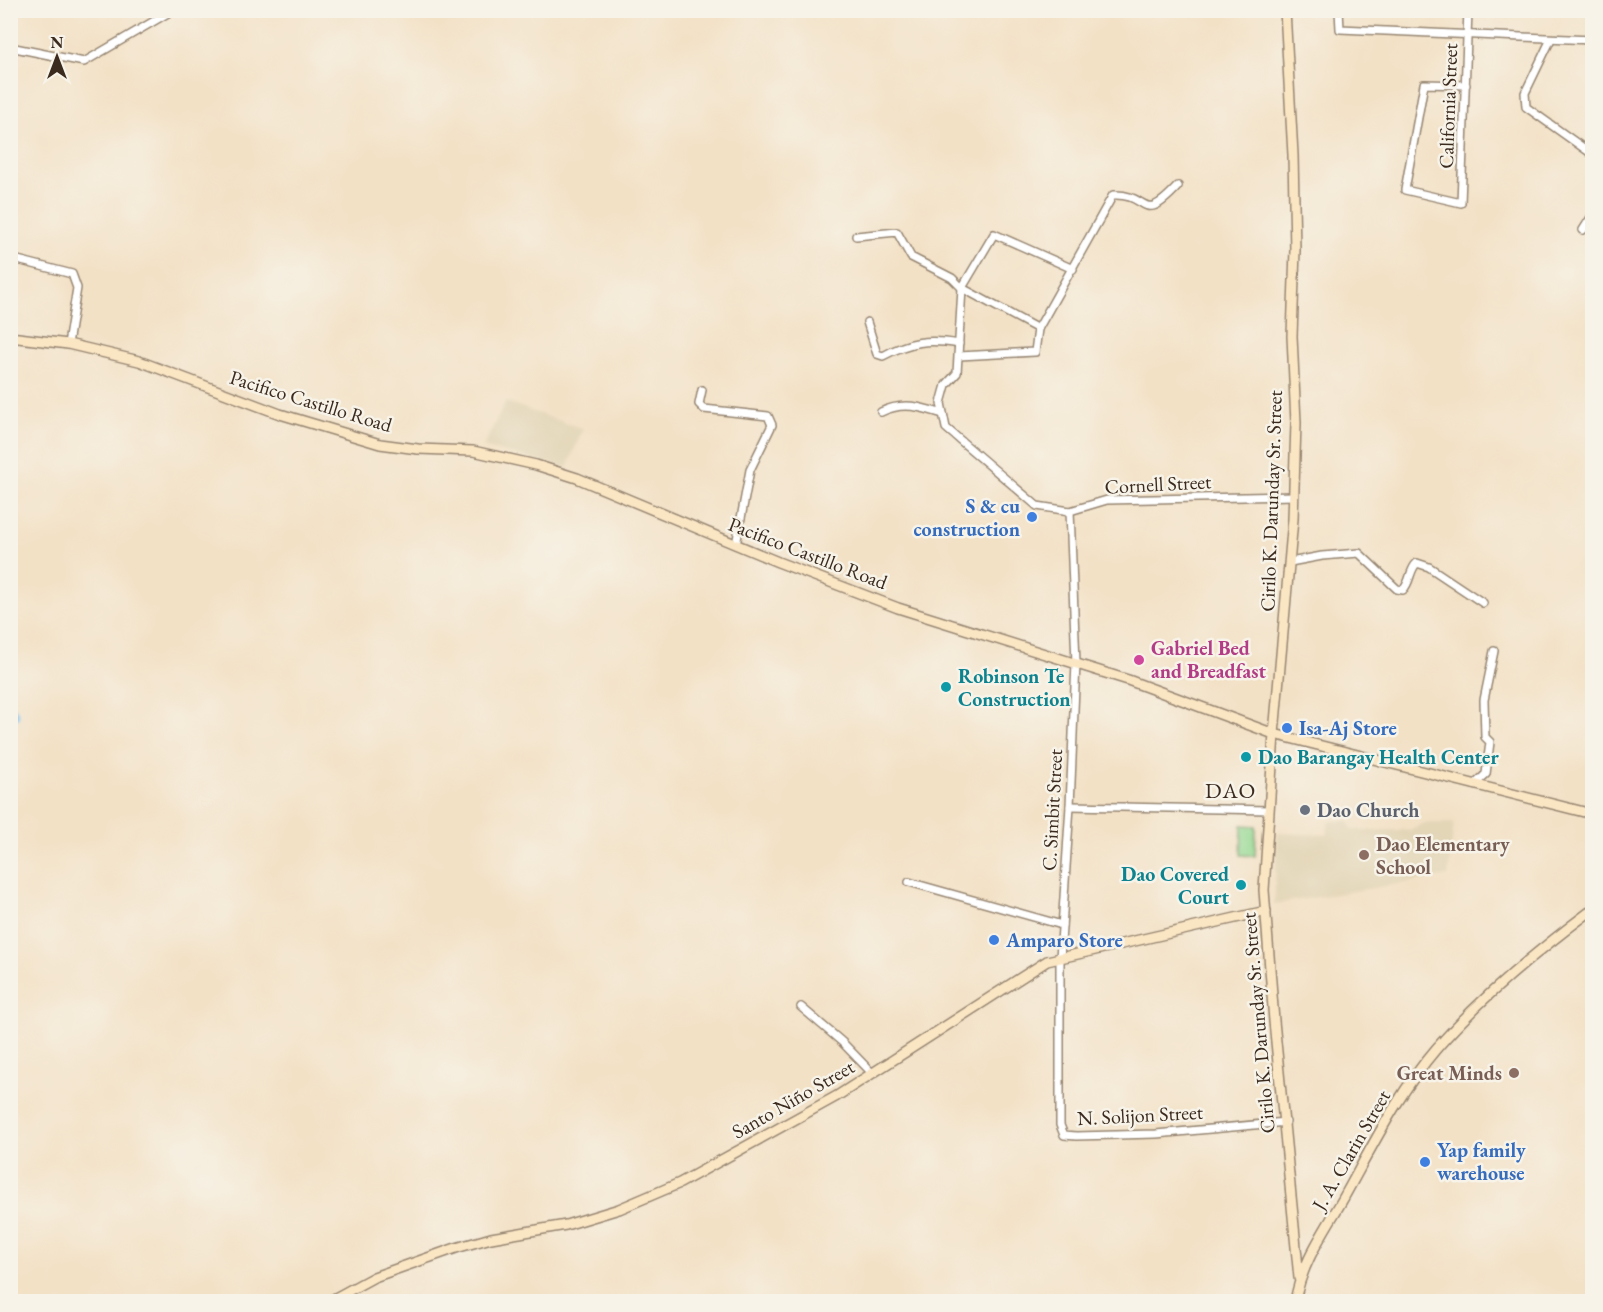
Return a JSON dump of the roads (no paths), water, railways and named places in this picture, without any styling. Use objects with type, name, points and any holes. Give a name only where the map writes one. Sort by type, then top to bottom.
[{"type":"main road","name":"Cirilo K. Darunday Sr. Street","points":[[1285,10],[1293,138],[1296,250],[1292,336],[1296,423],[1290,562],[1274,734],[1264,890],[1274,1021],[1286,1122],[1299,1278]]},
{"type":"main road","name":"Pacifico Castillo Road","points":[[10,337],[68,344],[138,361],[280,414],[380,444],[418,449],[473,451],[536,465],[631,500],[736,545],[947,625],[1076,663],[1274,734],[1593,814]]},
{"type":"main road","name":"J. A. Clarin Street","points":[[1295,1302],[1299,1278],[1388,1118],[1435,1050],[1487,996],[1593,910]]},
{"type":"main road","name":"Santo Niño Street","points":[[328,1302],[374,1277],[456,1248],[490,1238],[566,1225],[619,1209],[701,1172],[837,1096],[1047,961],[1266,911]]},
{"type":"street","points":[[10,46],[84,62],[173,10]]},
{"type":"street","points":[[1339,10],[1340,29],[1593,40]]},
{"type":"street","name":"California Street","points":[[1466,85],[1424,84],[1404,190],[1461,203],[1466,85],[1468,10]]},
{"type":"street","points":[[1551,39],[1525,93],[1524,102],[1526,106],[1593,154]]},
{"type":"street","points":[[960,356],[1035,352],[1038,329],[1113,195],[1119,195],[1151,207],[1160,206],[1178,186]]},
{"type":"street","points":[[1584,230],[1593,216]]},
{"type":"street","points":[[856,236],[897,232],[911,258],[952,278],[962,288],[1038,329]]},
{"type":"street","points":[[1073,269],[994,234],[962,288],[960,356],[957,373],[946,385],[941,403],[946,428],[1037,506],[1070,510],[1076,663]]},
{"type":"street","points":[[10,258],[72,274],[77,288],[68,344]]},
{"type":"street","points":[[867,322],[877,354],[883,356],[904,344],[948,341],[959,344]]},
{"type":"street","points":[[702,390],[699,404],[704,409],[768,416],[772,425],[750,470],[736,545]]},
{"type":"street","points":[[881,412],[894,405],[918,406],[943,414]]},
{"type":"street","name":"Cornell Street","points":[[1070,510],[1107,500],[1294,495]]},
{"type":"street","points":[[1290,562],[1322,556],[1359,553],[1397,589],[1403,590],[1408,585],[1413,567],[1417,563],[1429,567],[1483,603]]},
{"type":"street","points":[[1474,785],[1486,774],[1490,742],[1485,737],[1484,700],[1494,651]]},
{"type":"street","name":"C. Simbit Street","points":[[1060,958],[1076,663]]},
{"type":"street","points":[[1070,806],[1269,810]]},
{"type":"street","points":[[909,882],[1062,925]]},
{"type":"street","name":"N. Solijon Street","points":[[1060,958],[1060,1125],[1064,1135],[1156,1134],[1286,1122]]},
{"type":"street","points":[[801,1007],[842,1041],[872,1073]]},
{"type":"waterway","points":[[10,708],[15,715]]},
{"type":"place","name":"S & cu construction","points":[[1032,517]]},
{"type":"place","name":"Gabriel Bed and Breadfast","points":[[1139,660]]},
{"type":"place","name":"Robinson Te Construction","points":[[946,687]]},
{"type":"place","name":"Isa-Aj Store","points":[[1287,728]]},
{"type":"place","name":"Dao Barangay Health Center","points":[[1246,757]]},
{"type":"place","name":"Dao Church","points":[[1305,810]]},
{"type":"place","name":"Dao Elementary School","points":[[1364,855]]},
{"type":"place","name":"Dao Covered Court","points":[[1241,885]]},
{"type":"place","name":"Amparo Store","points":[[994,940]]},
{"type":"place","name":"Great Minds","points":[[1514,1073]]},
{"type":"place","name":"Yap family warehouse","points":[[1425,1162]]},
{"type":"district","name":"DAO","points":[[1231,790]]}]
